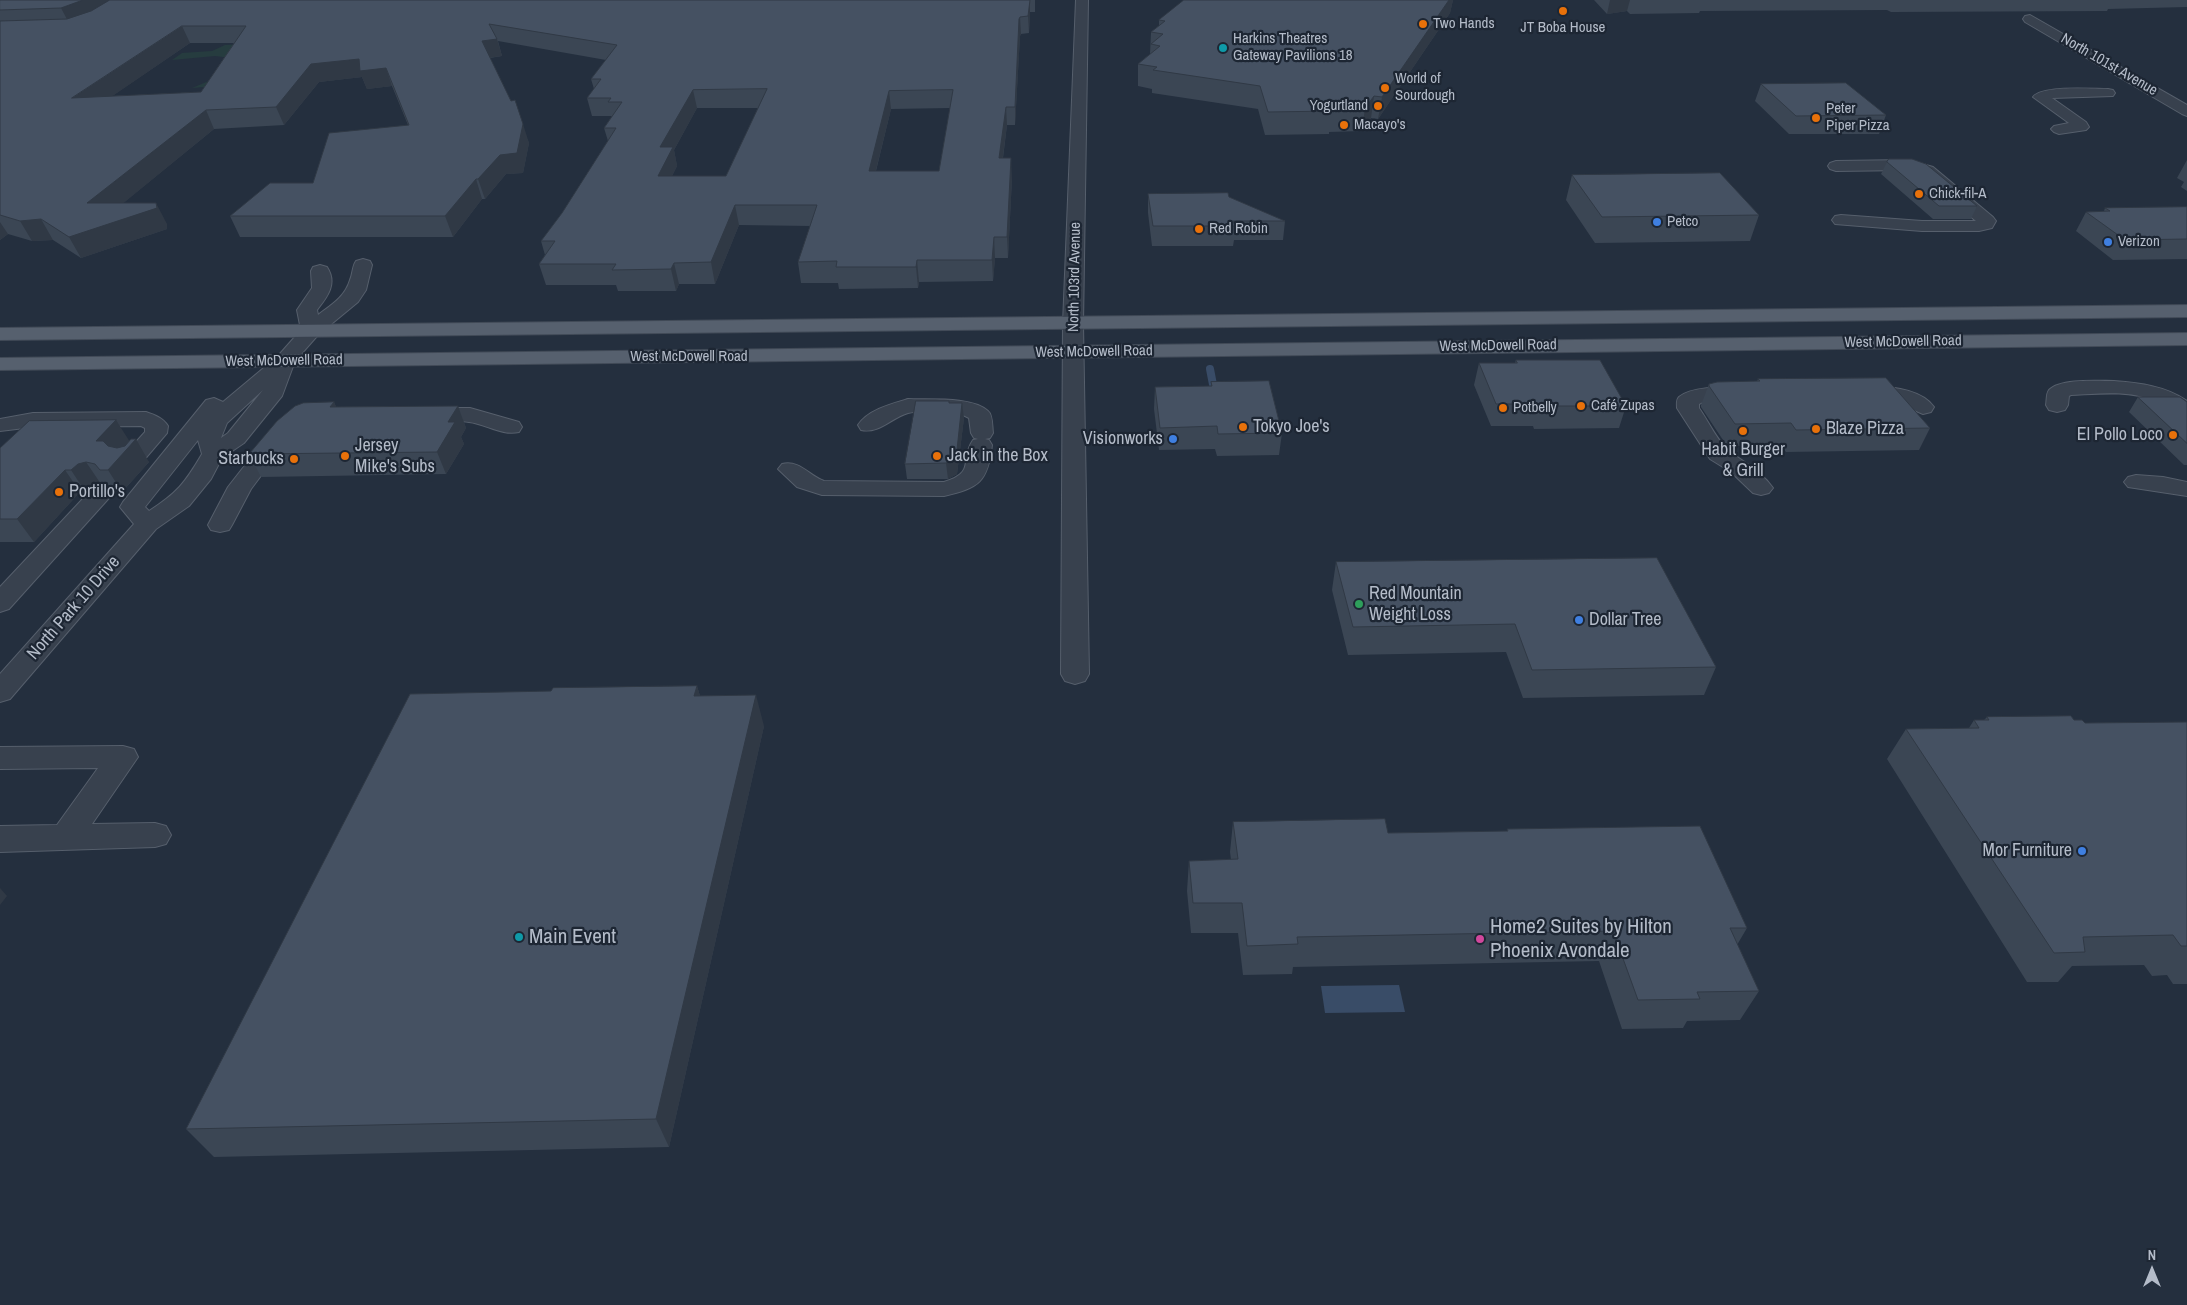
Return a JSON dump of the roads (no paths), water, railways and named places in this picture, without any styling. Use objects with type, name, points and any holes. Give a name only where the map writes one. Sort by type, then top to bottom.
[{"type":"main road","name":"West McDowell Road","points":[[0,334],[2187,311]]},
{"type":"main road","points":[[1610,345],[1617,336],[1639,330],[1872,328],[1939,314]]},
{"type":"main road","points":[[1339,349],[1438,333],[1561,332],[1585,327],[1587,318]]},
{"type":"main road","name":"West McDowell Road","points":[[0,364],[2187,339]]},
{"type":"street","name":"North 103rd Avenue","points":[[1075,674],[1073,324],[1082,0]]},
{"type":"street","name":"North 101st Avenue","points":[[2030,19],[2187,111]]},
{"type":"street","points":[[2059,128],[2080,127],[2081,125],[2040,97],[2048,94],[2108,93]]},
{"type":"street","points":[[1836,166],[1908,165],[1919,168],[1927,171],[1987,221],[1986,224],[1979,226],[1922,226],[1841,220]]},
{"type":"street","name":"North Park 10 Drive","points":[[147,524],[132,507],[192,430],[222,396],[285,361],[312,330],[340,310],[357,289],[361,279],[363,264]]},
{"type":"street","points":[[312,330],[306,310],[322,290],[324,283],[320,271]]},
{"type":"street","name":"North Park 10 Drive","points":[[0,692],[147,524],[181,502],[199,479],[213,454],[236,438],[272,396],[285,361]]},
{"type":"street","points":[[2057,405],[2058,393],[2067,389],[2133,388],[2153,391],[2187,411]]},
{"type":"street","points":[[1841,392],[1889,392],[1907,398],[1923,407]]},
{"type":"street","points":[[1762,488],[1739,467],[1718,454],[1688,408],[1688,400],[1704,395],[1766,393]]},
{"type":"street","points":[[790,469],[805,482],[822,488],[944,489],[957,486],[974,477],[978,470],[981,439],[980,416],[969,409],[908,406],[885,414],[869,425]]},
{"type":"street","points":[[399,415],[470,415],[511,428]]},
{"type":"street","points":[[2,426],[32,420],[146,419],[157,426],[156,433],[130,462]]},
{"type":"street","points":[[220,525],[240,487],[290,424]]},
{"type":"street","points":[[2136,482],[2163,484],[2187,489]]},
{"type":"street","points":[[0,603],[101,493]]},
{"type":"street","points":[[0,758],[123,757],[66,837]]},
{"type":"street","points":[[0,839],[155,835]]},
{"type":"water","points":[[1399,985],[1405,1012],[1325,1013],[1321,986]]},
{"type":"waterway","points":[[1210,369],[1215,395]]},
{"type":"place","name":"JT Boba House","points":[[1563,11]]},
{"type":"place","name":"Two Hands","points":[[1423,24]]},
{"type":"place","name":"Harkins Theatres Gateway Pavilions 18","points":[[1223,48]]},
{"type":"place","name":"World of Sourdough","points":[[1385,88]]},
{"type":"place","name":"Yogurtland","points":[[1378,106]]},
{"type":"place","name":"Peter Piper Pizza","points":[[1816,118]]},
{"type":"place","name":"Macayo's","points":[[1344,125]]},
{"type":"place","name":"Chick-fil-A","points":[[1919,194]]},
{"type":"place","name":"Petco","points":[[1657,222]]},
{"type":"place","name":"Red Robin","points":[[1199,229]]},
{"type":"place","name":"Verizon","points":[[2108,242]]},
{"type":"place","name":"Café Zupas","points":[[1581,406]]},
{"type":"place","name":"Potbelly","points":[[1503,408]]},
{"type":"place","name":"Tokyo Joe's","points":[[1243,427]]},
{"type":"place","name":"Blaze Pizza","points":[[1816,429]]},
{"type":"place","name":"Habit Burger & Grill","points":[[1743,431]]},
{"type":"place","name":"El Pollo Loco","points":[[2173,435]]},
{"type":"place","name":"Visionworks","points":[[1173,439]]},
{"type":"place","name":"Jersey Mike's Subs","points":[[345,456]]},
{"type":"place","name":"Jack in the Box","points":[[937,456]]},
{"type":"place","name":"Starbucks","points":[[294,459]]},
{"type":"place","name":"Portillo's","points":[[59,492]]},
{"type":"place","name":"Red Mountain Weight Loss","points":[[1359,604]]},
{"type":"place","name":"Dollar Tree","points":[[1579,620]]},
{"type":"place","name":"Mor Furniture","points":[[2082,851]]},
{"type":"place","name":"Main Event","points":[[519,937]]},
{"type":"place","name":"Home2 Suites by Hilton Phoenix Avondale","points":[[1480,939]]}]
